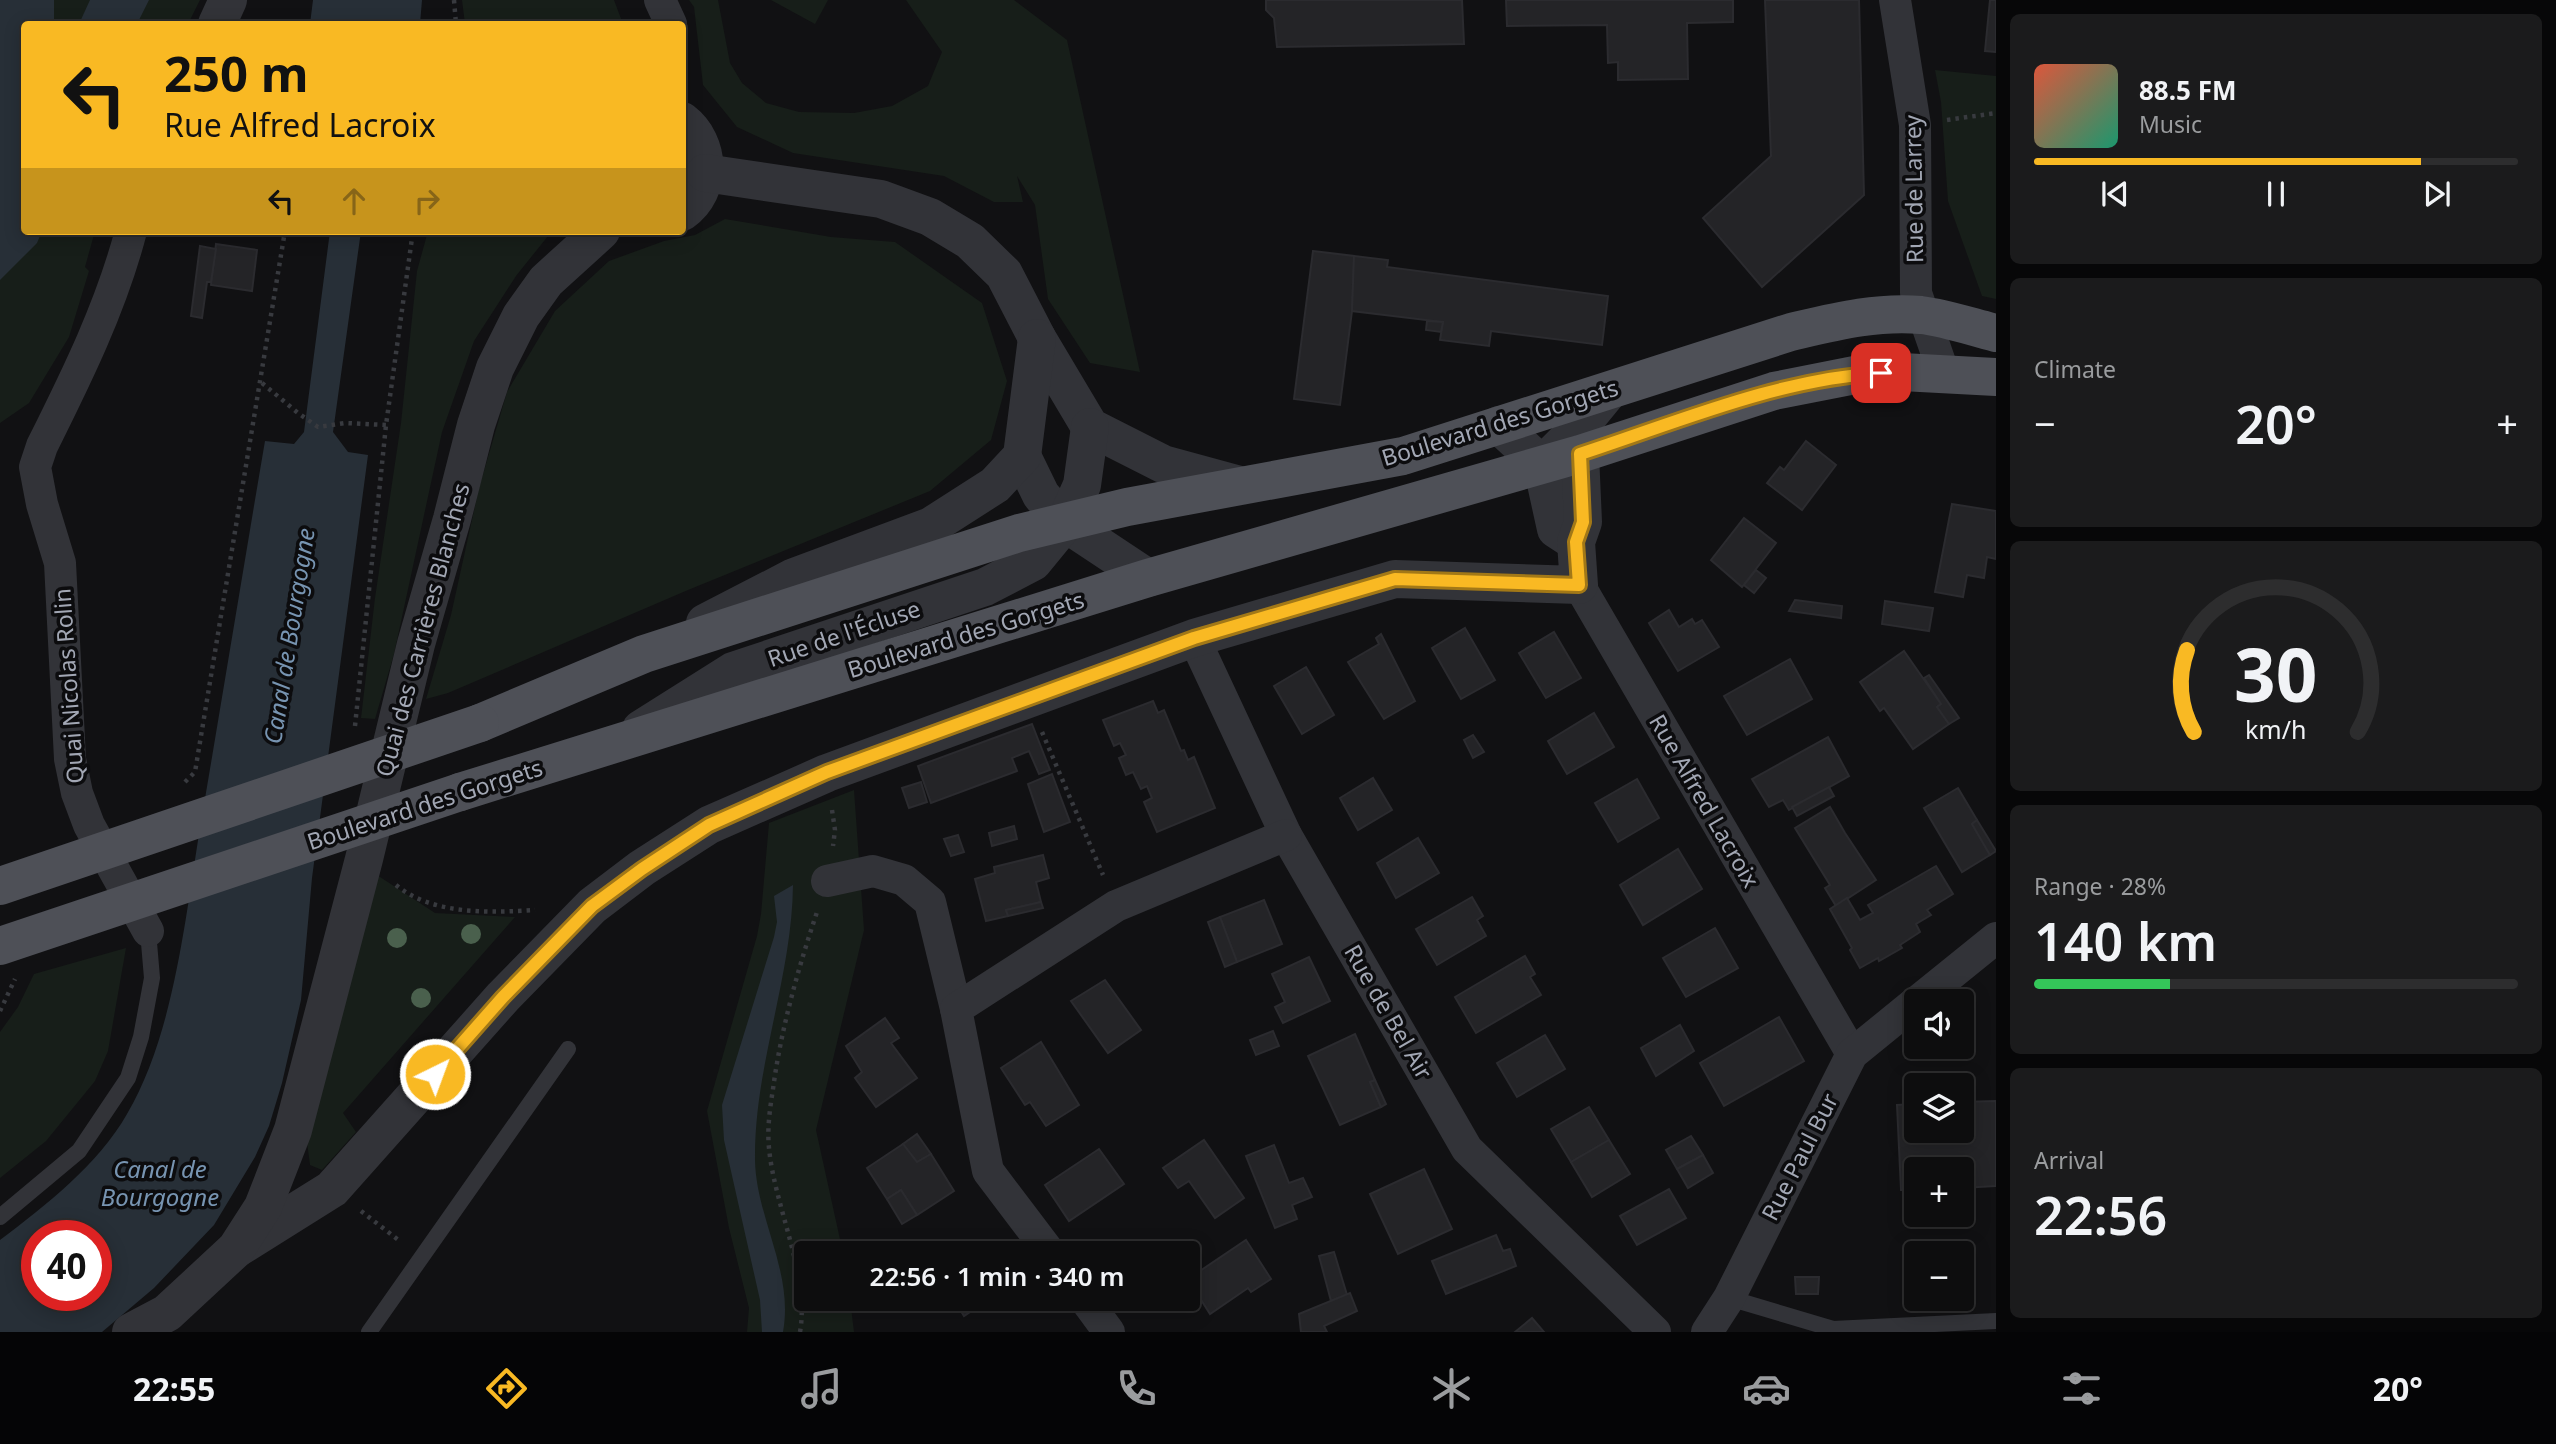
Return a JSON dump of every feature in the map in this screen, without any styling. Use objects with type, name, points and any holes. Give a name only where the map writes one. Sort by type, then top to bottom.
[{"type":"main road","name":"Boulevard des Gorgets","points":[[0,886],[480,723],[644,654],[1006,537],[1127,507],[1403,456],[1791,332],[1844,319],[1884,314],[1923,315],[1996,333]]},
{"type":"main road","name":"Boulevard des Gorgets","points":[[0,946],[460,792],[1148,578],[1580,454],[1774,391],[1860,374],[1902,372],[1996,377]]},
{"type":"street","points":[[218,21],[228,0]]},
{"type":"street","points":[[660,0],[670,21]]},
{"type":"street","name":"Rue de Larrey","points":[[1895,0],[1915,125],[1916,293],[1944,374]]},
{"type":"street","points":[[686,125],[697,137],[704,154],[705,173],[700,191],[686,209]]},
{"type":"street","points":[[705,173],[881,199],[930,217],[970,241],[1004,274],[1037,338],[1090,427],[1163,464],[1240,485]]},
{"type":"street","name":"Quai Nicolas Rolin","points":[[130,235],[120,273],[100,324],[42,446],[35,467],[42,504],[60,563],[70,759],[77,793],[89,825],[148,931]]},
{"type":"street","name":"Quai des Carrières Blanches","points":[[131,1332],[167,1313],[236,1249],[263,1207],[293,1130],[365,859],[416,644],[476,425],[495,368],[521,316],[547,281],[597,235]]},
{"type":"street","points":[[1037,338],[1022,456],[1041,495],[1065,523],[1148,578]]},
{"type":"street","points":[[1542,465],[1577,430],[1609,391]]},
{"type":"street","points":[[1499,425],[1542,465],[1556,528],[1576,542]]},
{"type":"street","name":"Rue de l'Écluse","points":[[618,743],[733,671],[985,587],[1033,562],[1065,523],[1082,485],[1090,427]]},
{"type":"street","name":"Rue Alfred Lacroix","points":[[1580,454],[1583,522],[1576,542],[1579,585],[1852,1054]]},
{"type":"street","points":[[644,654],[794,577],[931,526],[995,485],[1022,456]]},
{"type":"street","points":[[236,1249],[332,1189],[503,997],[592,906],[709,825],[827,772],[1194,638],[1395,579],[1579,585]]},
{"type":"street","name":"Rue de Bel Air","points":[[1194,638],[1286,835],[1467,1149],[1656,1332]]},
{"type":"street","points":[[956,1009],[1116,906],[1286,835]]},
{"type":"street","points":[[827,881],[873,871],[904,880],[930,902],[956,1009],[988,1171],[1040,1241]]},
{"type":"street","name":"Rue Paul Bur","points":[[1933,989],[1996,938]]},
{"type":"street","name":"Rue Paul Bur","points":[[1707,1332],[1730,1298],[1852,1054],[1904,1012]]},
{"type":"street","points":[[1094,1311],[1109,1332]]},
{"type":"lane","name":"Quai Nicolas Rolin","points":[[0,1217],[79,1151],[128,1078],[141,1037],[152,978],[148,931]]},
{"type":"lane","points":[[369,1332],[569,1049]]},
{"type":"lane","points":[[1730,1298],[1833,1329],[1996,1321]]},
{"type":"path","points":[[454,0],[456,21]]},
{"type":"path","points":[[1915,125],[1996,113]]},
{"type":"path","points":[[179,788],[195,772],[284,235]]},
{"type":"path","points":[[261,383],[318,427],[345,423],[386,425]]},
{"type":"path","points":[[1028,699],[1116,906]]},
{"type":"path","points":[[800,1332],[802,1321],[798,1281],[773,1176],[769,1116],[778,1049],[827,881],[835,830],[827,772]]},
{"type":"path","points":[[332,1189],[422,1257]]},
{"type":"shaded area","points":[[0,0],[200,0],[190,21],[21,21],[21,235],[94,235],[85,267],[89,271],[69,337],[29,403],[0,423]]},
{"type":"shaded area","points":[[462,0],[614,0],[622,21],[465,21]]},
{"type":"shaded area","points":[[689,0],[718,0],[730,63],[742,83],[766,103],[799,112],[854,113],[892,106],[928,86],[942,52],[906,0],[1014,0],[1067,40],[1140,372],[1090,363],[1048,299],[1035,205],[1017,176],[1023,202],[994,202],[944,176],[793,153],[737,127],[703,85],[694,7]]},
{"type":"shaded area","points":[[771,0],[828,0],[815,24]]},
{"type":"shaded area","points":[[1935,70],[1996,76],[1996,299],[1982,296],[1948,201],[1941,102]]},
{"type":"shaded area","points":[[725,219],[831,237],[895,242],[982,303],[1007,381],[991,440],[930,491],[688,590],[448,693],[426,699],[451,615],[479,488],[507,392],[555,311],[609,261],[664,241],[695,235]]},
{"type":"shaded area","points":[[427,235],[549,235],[516,276],[474,341],[442,432],[394,654],[375,719],[361,718],[375,598],[401,423],[417,271]]},
{"type":"shaded area","points":[[854,790],[864,930],[816,1130],[840,1241],[794,1241],[794,1311],[851,1311],[854,1332],[747,1332],[749,1308],[729,1228],[707,1111],[757,936],[769,823]]},
{"type":"shaded area","points":[[377,875],[435,913],[515,917],[343,1113],[356,1132],[322,1170],[310,1165],[307,1142]]},
{"type":"shaded area","points":[[126,948],[108,1051],[95,1081],[46,1141],[0,1178],[0,1032],[18,1007],[34,974]]},
{"type":"water","points":[[0,0],[54,0],[54,21],[21,21],[21,235],[40,235],[37,243],[0,280]]},
{"type":"water","points":[[90,0],[149,0],[138,21],[80,21]]},
{"type":"water","points":[[313,0],[422,0],[420,21],[310,21]]},
{"type":"water","name":"Canal de Bourgogne","points":[[329,235],[360,235],[333,432],[348,452],[368,455],[312,878],[301,1000],[269,1126],[255,1157],[214,1225],[154,1288],[102,1332],[0,1332],[0,1240],[21,1223],[21,1311],[112,1311],[112,1220],[25,1220],[70,1183],[115,1133],[143,1082],[156,1048],[176,975],[183,937],[265,441],[294,444],[304,432]]},
{"type":"water","points":[[793,885],[786,954],[760,1090],[755,1160],[761,1203],[779,1267],[785,1310],[783,1332],[762,1332],[760,1300],[724,1140],[722,1105],[774,937],[777,922],[774,896]]},
{"type":"building","points":[[1266,0],[1462,0],[1464,44],[1277,47],[1274,18],[1266,10]]},
{"type":"building","points":[[1506,0],[1733,0],[1733,22],[1687,23],[1688,79],[1618,80],[1618,62],[1608,63],[1607,25],[1507,26]]},
{"type":"building","points":[[1765,0],[1859,0],[1864,195],[1762,287],[1703,218],[1771,156]]},
{"type":"building","points":[[1990,0],[1996,0],[1996,52],[1985,51]]},
{"type":"building","points":[[216,244],[257,250],[252,291],[211,285]]},
{"type":"building","points":[[200,246],[216,249],[211,282],[207,282],[202,318],[191,316]]},
{"type":"building","points":[[1313,251],[1354,256],[1352,311],[1340,405],[1294,399]]},
{"type":"building","points":[[1354,256],[1388,260],[1387,267],[1608,296],[1602,345],[1491,331],[1489,346],[1440,340],[1443,322],[1352,311]]},
{"type":"building","points":[[1427,321],[1443,322],[1441,332],[1426,330]]},
{"type":"building","points":[[1806,441],[1836,465],[1802,510],[1767,483],[1780,467],[1784,470]]},
{"type":"building","points":[[1952,504],[1996,511],[1996,559],[1987,557],[1984,578],[1967,575],[1963,597],[1935,592]]},
{"type":"building","points":[[1744,518],[1776,543],[1742,587],[1711,560]]},
{"type":"building","points":[[1756,570],[1766,578],[1754,593],[1744,585]]},
{"type":"building","points":[[1795,600],[1842,606],[1841,618],[1789,611]]},
{"type":"building","points":[[1885,601],[1933,608],[1929,631],[1882,624]]},
{"type":"building","points":[[1669,610],[1679,627],[1692,619],[1695,624],[1702,620],[1719,647],[1678,671],[1649,623]]},
{"type":"building","points":[[1465,628],[1495,680],[1461,699],[1432,648]]},
{"type":"building","points":[[1554,632],[1581,678],[1546,698],[1519,653]]},
{"type":"building","points":[[1381,634],[1415,701],[1384,719],[1348,662],[1379,644],[1376,638]]},
{"type":"building","points":[[1904,651],[1941,704],[1937,707],[1949,724],[1913,749],[1884,708],[1880,711],[1860,682]]},
{"type":"building","points":[[1790,659],[1812,699],[1747,735],[1724,696]]},
{"type":"building","points":[[1306,667],[1334,715],[1302,734],[1274,686]]},
{"type":"building","points":[[1929,675],[1959,718],[1949,724],[1937,707],[1941,704],[1924,678]]},
{"type":"building","points":[[1153,701],[1158,713],[1164,710],[1181,751],[1184,750],[1188,760],[1194,757],[1215,808],[1157,832],[1144,802],[1152,798],[1147,786],[1141,789],[1133,772],[1126,775],[1119,758],[1126,755],[1120,743],[1114,746],[1103,720]]},
{"type":"building","points":[[1594,713],[1614,747],[1567,774],[1548,741]]},
{"type":"building","points":[[1032,724],[1050,770],[1039,774],[1029,751],[1012,758],[1017,771],[931,803],[918,766]]},
{"type":"building","points":[[1473,735],[1484,752],[1473,758],[1464,740]]},
{"type":"building","points":[[1828,737],[1849,776],[1789,810],[1783,800],[1769,807],[1752,779]]},
{"type":"building","points":[[1052,774],[1070,822],[1044,832],[1028,784]]},
{"type":"building","points":[[1373,778],[1392,810],[1358,830],[1340,798]]},
{"type":"building","points":[[1637,779],[1659,818],[1618,842],[1595,803]]},
{"type":"building","points":[[921,782],[927,802],[909,808],[902,788]]},
{"type":"building","points":[[1829,787],[1834,796],[1797,816],[1792,807]]},
{"type":"building","points":[[1958,788],[1977,820],[1972,824],[1990,855],[1962,872],[1924,808]]},
{"type":"building","points":[[1830,807],[1876,880],[1836,906],[1825,888],[1830,885],[1795,828]]},
{"type":"building","points":[[1977,820],[1996,851],[1990,855],[1972,824]]},
{"type":"building","points":[[1014,826],[1017,839],[992,846],[989,833]]},
{"type":"building","points":[[958,835],[964,852],[951,856],[944,839]]},
{"type":"building","points":[[1418,838],[1439,873],[1396,898],[1377,863]]},
{"type":"building","points":[[1678,849],[1702,889],[1643,925],[1620,885]]},
{"type":"building","points":[[1043,855],[1049,878],[1036,882],[1041,902],[1006,910],[1008,916],[986,921],[975,879],[995,873],[994,867]]},
{"type":"building","points":[[1936,866],[1953,894],[1927,910],[1931,915],[1916,924],[1920,932],[1900,945],[1902,948],[1860,968],[1830,909],[1847,898],[1860,920],[1873,913],[1868,905]]},
{"type":"building","points":[[1472,897],[1483,916],[1477,920],[1486,936],[1437,965],[1416,929]]},
{"type":"building","points":[[1264,900],[1282,944],[1237,962],[1220,917]]},
{"type":"building","points":[[1041,902],[1043,908],[1008,916],[1006,910]]},
{"type":"building","points":[[1220,917],[1237,962],[1225,967],[1208,922]]},
{"type":"building","points":[[1715,928],[1738,968],[1686,997],[1663,958]]},
{"type":"building","points":[[1525,956],[1535,974],[1530,977],[1541,995],[1476,1033],[1455,997]]},
{"type":"building","points":[[1309,957],[1330,1001],[1283,1023],[1275,1007],[1285,1002],[1272,974]]},
{"type":"building","points":[[1105,980],[1141,1030],[1108,1053],[1071,1001]]},
{"type":"building","points":[[1779,1017],[1804,1061],[1724,1106],[1700,1063]]},
{"type":"building","points":[[885,1018],[899,1038],[891,1043],[917,1078],[876,1107],[855,1078],[862,1072],[846,1046]]},
{"type":"building","points":[[1680,1025],[1694,1051],[1656,1076],[1641,1048]]},
{"type":"building","points":[[1273,1031],[1279,1046],[1256,1055],[1250,1040]]},
{"type":"building","points":[[1355,1034],[1375,1080],[1370,1082],[1381,1107],[1340,1125],[1308,1056]]},
{"type":"building","points":[[1545,1035],[1565,1069],[1517,1097],[1497,1063]]},
{"type":"building","points":[[1041,1042],[1079,1105],[1046,1126],[1030,1102],[1025,1105],[1001,1068]]},
{"type":"building","points":[[1375,1080],[1386,1104],[1381,1107],[1370,1082]]},
{"type":"building","points":[[1996,1101],[1996,1186],[1974,1187],[1974,1157],[1904,1157],[1904,1190],[1901,1190],[1897,1105],[1904,1105],[1904,1143],[1974,1143],[1974,1102]]},
{"type":"building","points":[[1589,1107],[1609,1140],[1571,1162],[1551,1129]]},
{"type":"building","points":[[917,1134],[931,1154],[917,1162],[903,1144]]},
{"type":"building","points":[[1691,1136],[1703,1155],[1677,1169],[1666,1150]]},
{"type":"building","points":[[1204,1140],[1244,1198],[1215,1218],[1189,1181],[1178,1188],[1163,1168]]},
{"type":"building","points":[[1609,1140],[1630,1174],[1592,1197],[1571,1162]]},
{"type":"building","points":[[903,1144],[917,1162],[931,1154],[954,1191],[917,1215],[901,1190],[887,1199],[867,1168]]},
{"type":"building","points":[[1274,1145],[1289,1183],[1303,1178],[1312,1197],[1292,1205],[1297,1219],[1275,1228],[1246,1156]]},
{"type":"building","points":[[1099,1149],[1124,1184],[1069,1221],[1045,1185]]},
{"type":"building","points":[[1703,1155],[1713,1173],[1688,1188],[1677,1169]]},
{"type":"building","points":[[1424,1169],[1452,1229],[1398,1254],[1370,1194]]},
{"type":"building","points":[[1669,1189],[1686,1218],[1637,1245],[1620,1216]]},
{"type":"building","points":[[901,1190],[917,1215],[902,1224],[887,1199]]},
{"type":"building","points":[[1496,1235],[1503,1251],[1510,1249],[1516,1266],[1446,1294],[1432,1261]]},
{"type":"building","points":[[1246,1240],[1271,1279],[1251,1292],[1248,1288],[1210,1314],[1200,1298],[1200,1271]]},
{"type":"building","points":[[1334,1252],[1347,1295],[1331,1301],[1319,1256]]},
{"type":"building","points":[[1795,1277],[1819,1277],[1818,1294],[1796,1294]]},
{"type":"building","points":[[1350,1293],[1357,1311],[1324,1326],[1327,1332],[1301,1332],[1299,1314]]},
{"type":"building","points":[[1532,1318],[1544,1332],[1515,1332]]},
{"type":"route","points":[[435,1074],[503,997],[592,906],[709,825],[827,772],[1194,638],[1395,579],[1579,585],[1576,542],[1583,522],[1580,454],[1774,391],[1816,381],[1881,373]]}]
